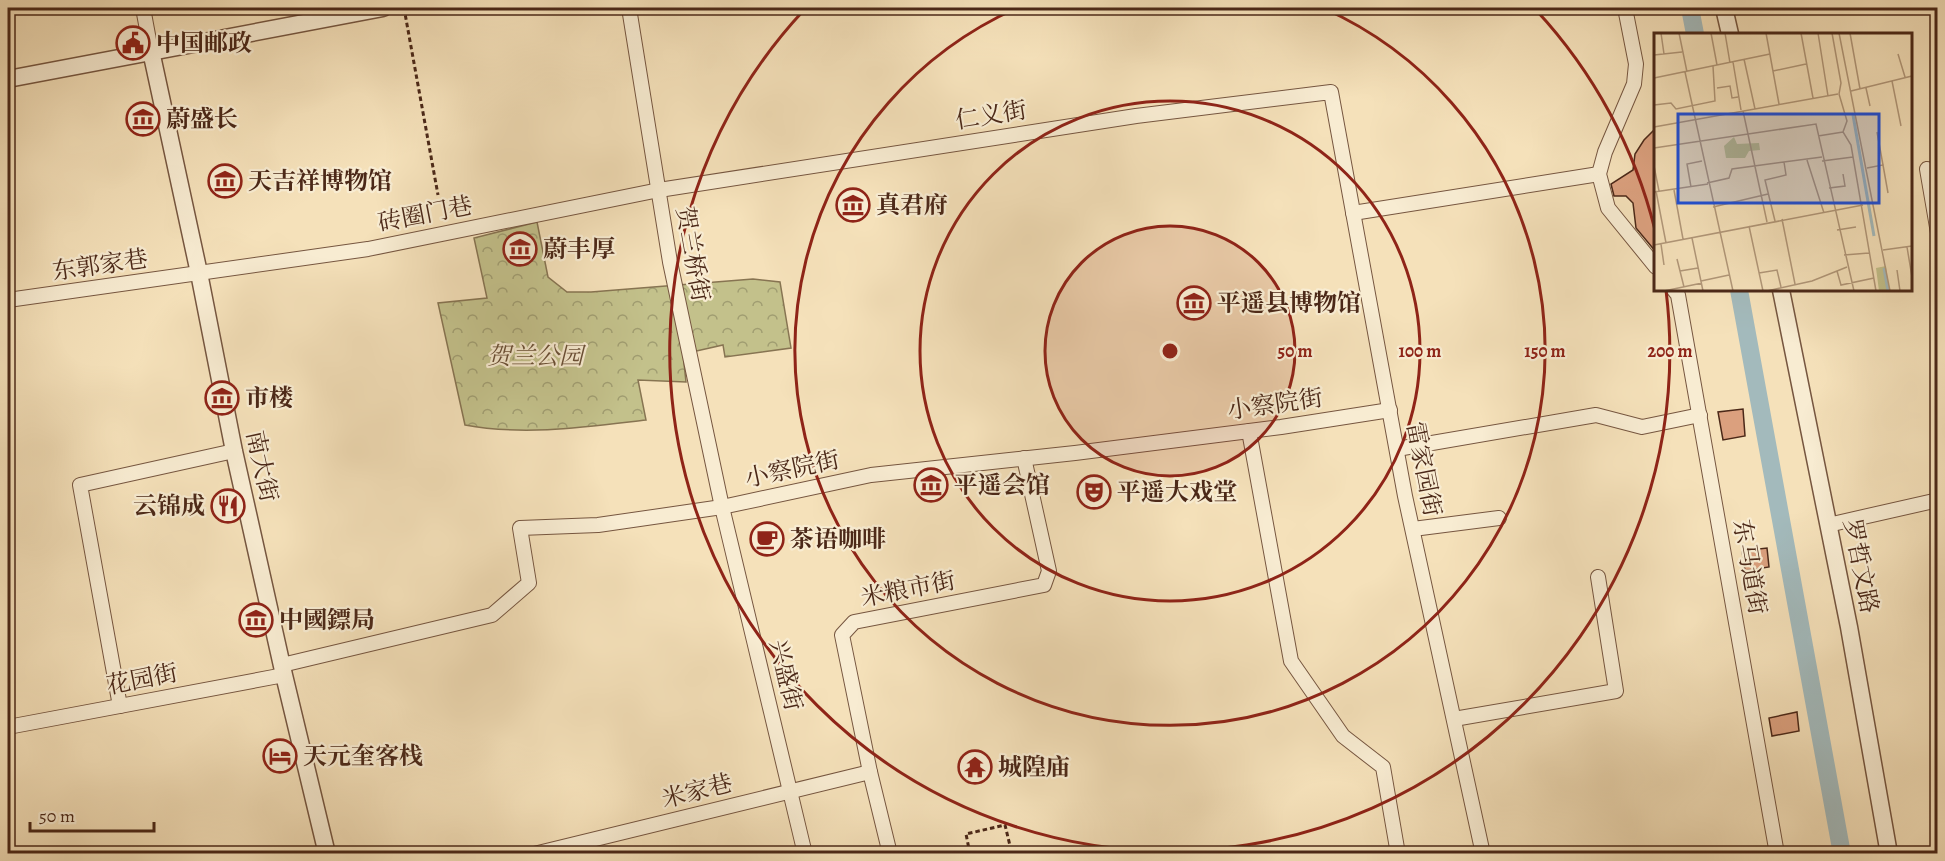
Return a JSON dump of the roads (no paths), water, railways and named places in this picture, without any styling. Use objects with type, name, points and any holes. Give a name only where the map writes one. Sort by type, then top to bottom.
[{"type":"street","points":[[142,8],[151,51]]},
{"type":"street","points":[[8,79],[383,8]]},
{"type":"street","name":"贺兰桥街","points":[[629,8],[670,262],[722,507]]},
{"type":"street","points":[[1625,8],[1636,64],[1634,84],[1605,152],[1599,174],[1608,208],[1654,265]]},
{"type":"street","points":[[1724,8],[1730,33]]},
{"type":"street","name":"南大街","points":[[151,51],[199,273],[234,451],[327,854]]},
{"type":"street","name":"仁义街","points":[[659,190],[1136,116],[1331,92]]},
{"type":"street","name":"雷家园街","points":[[1331,92],[1397,449],[1483,854]]},
{"type":"street","points":[[1927,169],[1938,232]]},
{"type":"street","points":[[1353,213],[1599,174]]},
{"type":"street","name":"砖圈门巷","points":[[199,273],[368,249],[659,190]]},
{"type":"street","name":"东郭家巷","points":[[8,300],[199,273]]},
{"type":"street","name":"东马道街","points":[[1675,291],[1678,295],[1700,416],[1777,854]]},
{"type":"street","name":"罗哲文路","points":[[1781,291],[1849,627],[1889,854]]},
{"type":"street","name":"小察院街","points":[[283,670],[492,615],[529,583],[520,528],[598,525],[722,507],[871,475],[1249,431],[1390,410]]},
{"type":"street","points":[[1397,449],[1596,415],[1642,427],[1700,416]]},
{"type":"street","points":[[1249,431],[1291,662],[1343,736],[1383,767],[1398,854]]},
{"type":"street","points":[[120,706],[80,484],[234,451]]},
{"type":"street","name":"米粮市街","points":[[890,854],[870,772],[842,634],[854,622],[1044,585],[1049,571],[1024,458]]},
{"type":"street","points":[[1828,525],[1938,501]]},
{"type":"street","name":"兴盛街","points":[[722,507],[805,854]]},
{"type":"street","points":[[1413,529],[1499,518]]},
{"type":"street","points":[[1454,720],[1616,691],[1598,577]]},
{"type":"street","name":"花园街","points":[[8,727],[120,706],[283,670]]},
{"type":"street","name":"米家巷","points":[[534,854],[870,772]]},
{"type":"waterway","points":[[1690,8],[1695,33]]},
{"type":"waterway","points":[[1739,291],[1842,854]]},
{"type":"place","name":"中国邮政","points":[[133,43]]},
{"type":"place","name":"蔚盛长","points":[[143,119]]},
{"type":"place","name":"天吉祥博物馆","points":[[225,181]]},
{"type":"place","name":"真君府","points":[[853,205]]},
{"type":"place","name":"蔚丰厚","points":[[520,249]]},
{"type":"place","name":"平遥县博物馆","points":[[1194,303]]},
{"type":"place","name":"市楼","points":[[222,398]]},
{"type":"place","name":"平遥会馆","points":[[931,485]]},
{"type":"place","name":"平遥大戏堂","points":[[1094,492]]},
{"type":"place","name":"云锦成","points":[[228,506]]},
{"type":"place","name":"茶语咖啡","points":[[767,539]]},
{"type":"place","name":"中國鏢局","points":[[256,620]]},
{"type":"place","name":"天元奎客栈","points":[[280,756]]},
{"type":"place","name":"城隍庙","points":[[975,767]]},
{"type":"park label","name":"贺兰公园","points":[[535,356]]}]
